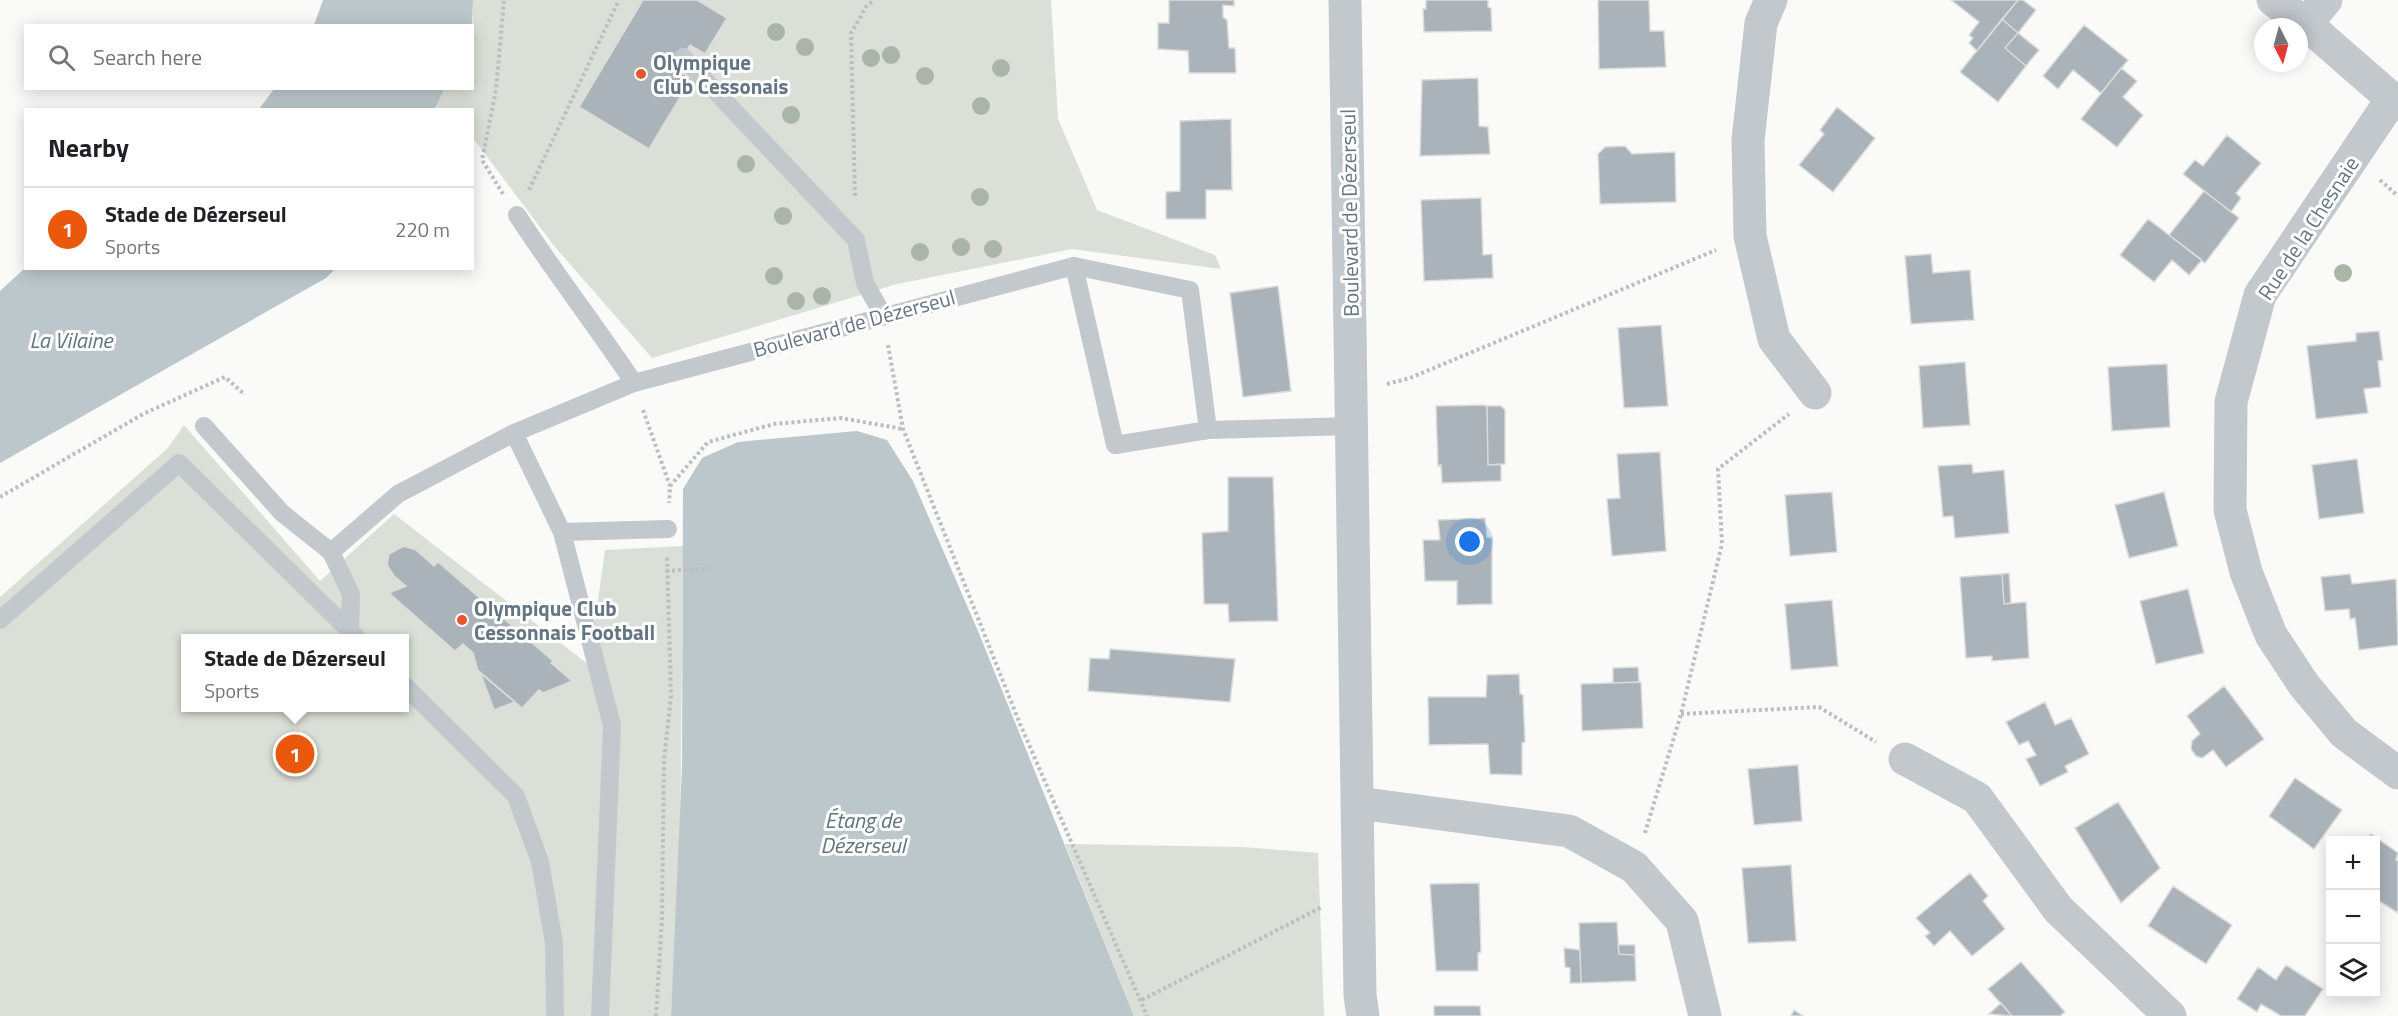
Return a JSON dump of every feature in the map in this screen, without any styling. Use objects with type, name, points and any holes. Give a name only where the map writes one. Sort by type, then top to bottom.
[{"type":"street","name":"Boulevard de Dézerseul","points":[[1345,0],[1353,392],[1360,995],[1363,1016]]},
{"type":"street","points":[[1771,0],[1761,23],[1748,140],[1750,236],[1774,339],[1815,393]]},
{"type":"street","points":[[2273,0],[2316,12],[2395,102]]},
{"type":"street","name":"Rue de la Chesnaie","points":[[2395,102],[2260,295],[2231,402],[2230,510],[2246,572],[2271,634],[2304,685],[2344,733],[2398,773]]},
{"type":"street","points":[[1905,759],[1977,798],[2058,909],[2170,1016]]},
{"type":"street","points":[[1358,803],[1569,831],[1635,867],[1682,921],[1705,1016]]},
{"type":"lane","points":[[683,57],[855,240],[865,283],[883,315]]},
{"type":"lane","points":[[517,215],[544,256],[584,307],[634,383]]},
{"type":"lane","points":[[1074,266],[1115,445],[1208,430],[1352,426]]},
{"type":"lane","name":"Boulevard de Dézerseul","points":[[331,552],[398,494],[514,434],[634,383],[1074,266],[1190,290],[1208,430]]},
{"type":"lane","points":[[204,426],[282,513],[331,552],[351,594],[354,634]]},
{"type":"lane","points":[[514,434],[562,532],[612,725],[600,1016]]},
{"type":"lane","points":[[0,620],[179,463],[353,634]]},
{"type":"lane","points":[[562,532],[668,529]]},
{"type":"lane","points":[[409,689],[516,796],[540,862],[554,943],[555,1016]]},
{"type":"path","points":[[504,0],[496,90],[482,160],[517,215]]},
{"type":"path","points":[[517,215],[619,0]]},
{"type":"path","points":[[855,240],[851,33],[866,7],[874,0]]},
{"type":"path","points":[[1353,392],[1410,378],[1750,236]]},
{"type":"path","points":[[883,315],[903,429],[1020,724],[1147,1016]]},
{"type":"path","points":[[0,497],[143,414],[225,376],[245,395]]},
{"type":"path","points":[[634,383],[670,486],[666,571],[671,696],[664,761],[662,919],[656,1016]]},
{"type":"path","points":[[1635,867],[1681,714],[1722,544],[1718,469],[1815,393]]},
{"type":"path","points":[[670,486],[708,442],[774,424],[841,418],[903,429]]},
{"type":"path","points":[[666,571],[715,568]]},
{"type":"path","points":[[1681,714],[1819,707],[1905,759]]},
{"type":"path","points":[[1142,1000],[1360,888]]},
{"type":"shaded area","points":[[473,0],[1051,0],[1058,119],[1097,210],[1215,255],[1221,269],[1072,249],[897,284],[652,358],[555,247],[474,139],[474,108],[439,108],[436,106],[444,90],[474,90]]},
{"type":"shaded area","points":[[184,425],[320,581],[394,514],[589,665],[605,550],[683,546],[680,846],[671,1016],[0,1016],[0,597],[168,448]]},
{"type":"shaded area","points":[[1065,844],[1242,847],[1318,853],[1324,1016],[1134,1016]]},
{"type":"water","points":[[323,0],[473,0],[472,24],[314,24]]},
{"type":"water","points":[[273,90],[444,90],[435,108],[260,108]]},
{"type":"water","name":"La Vilaine","points":[[24,269],[334,270],[326,278],[0,463],[0,291]]},
{"type":"water","name":"Étang de Dézerseul","points":[[857,431],[887,440],[913,481],[978,631],[1134,1016],[671,1016],[682,767],[683,489],[702,458],[738,442]]},
{"type":"building","name":"Olympique Club Cessonais","points":[[643,0],[697,0],[727,18],[705,54],[690,45],[676,69],[691,79],[649,149],[579,107]]},
{"type":"building","points":[[1169,0],[1234,0],[1234,6],[1223,5],[1223,17],[1227,20],[1229,48],[1235,48],[1236,73],[1189,73],[1188,51],[1158,49],[1158,23],[1169,23]]},
{"type":"building","points":[[1426,0],[1488,0],[1488,7],[1491,8],[1492,31],[1424,32],[1423,9],[1426,9]]},
{"type":"building","points":[[1598,0],[1649,0],[1650,31],[1664,31],[1666,67],[1599,69]]},
{"type":"building","points":[[1951,0],[2018,0],[1977,51],[1969,43],[1973,38],[1969,35],[1979,22]]},
{"type":"building","points":[[2018,0],[2023,0],[2036,10],[2018,33],[2002,19]]},
{"type":"building","points":[[2002,19],[2018,33],[2005,48],[2026,66],[1998,102],[1960,72]]},
{"type":"building","points":[[2084,25],[2128,60],[2101,93],[2073,70],[2058,89],[2043,76]]},
{"type":"building","points":[[2018,33],[2039,50],[2026,66],[2005,48]]},
{"type":"building","points":[[2121,68],[2137,81],[2123,97],[2143,115],[2117,147],[2081,119]]},
{"type":"building","points":[[1478,78],[1479,126],[1488,127],[1490,154],[1420,156],[1422,80]]},
{"type":"building","points":[[1837,107],[1875,138],[1833,192],[1799,165],[1824,134],[1820,130]]},
{"type":"building","points":[[1231,119],[1232,190],[1206,190],[1206,219],[1166,219],[1166,192],[1180,191],[1180,121]]},
{"type":"building","points":[[2227,135],[2261,163],[2236,193],[2241,198],[2231,212],[2183,174],[2195,160],[2203,166]]},
{"type":"building","points":[[1625,146],[1632,154],[1675,152],[1676,202],[1600,204],[1598,154],[1605,147]]},
{"type":"building","points":[[2204,191],[2239,218],[2205,263],[2169,235]]},
{"type":"building","points":[[1481,198],[1483,255],[1492,254],[1493,278],[1424,281],[1421,200]]},
{"type":"building","points":[[2148,219],[2202,260],[2189,275],[2172,260],[2154,282],[2120,255]]},
{"type":"building","points":[[1931,254],[1933,273],[1970,270],[1974,320],[1911,324],[1905,256]]},
{"type":"building","points":[[1278,286],[1291,391],[1243,397],[1230,293]]},
{"type":"building","points":[[1661,325],[1668,406],[1624,408],[1618,328]]},
{"type":"building","points":[[2379,331],[2383,360],[2378,361],[2381,387],[2364,389],[2368,413],[2316,419],[2307,346],[2356,341],[2356,333]]},
{"type":"building","points":[[1965,362],[1970,425],[1923,428],[1919,366]]},
{"type":"building","points":[[2167,364],[2170,427],[2112,431],[2108,367]]},
{"type":"building","points":[[1436,406],[1487,406],[1488,465],[1501,464],[1501,481],[1442,483],[1441,465],[1438,466]]},
{"type":"building","points":[[1487,406],[1501,406],[1505,410],[1505,464],[1488,465]]},
{"type":"building","points":[[1660,452],[1666,551],[1612,556],[1607,499],[1620,498],[1617,454]]},
{"type":"building","points":[[2357,459],[2364,513],[2319,519],[2312,465]]},
{"type":"building","points":[[1972,464],[1973,473],[2004,470],[2009,533],[1955,538],[1953,516],[1943,517],[1938,466]]},
{"type":"building","points":[[1228,477],[1273,477],[1278,621],[1229,622],[1228,604],[1204,604],[1202,533],[1228,531]]},
{"type":"building","points":[[1832,492],[1837,552],[1790,556],[1785,495]]},
{"type":"building","points":[[2164,492],[2178,546],[2129,558],[2115,505]]},
{"type":"building","points":[[1485,518],[1487,537],[1492,538],[1492,604],[1457,605],[1457,581],[1425,581],[1423,540],[1440,540],[1438,520]]},
{"type":"building","name":"Olympique Club Cessonnais Football","points":[[404,546],[416,550],[434,566],[438,562],[553,661],[551,663],[572,681],[543,693],[539,690],[522,708],[478,671],[473,653],[463,644],[455,651],[389,593],[406,586],[394,576],[387,565],[389,554]]},
{"type":"building","points":[[2009,573],[2011,603],[2004,604],[2002,574]]},
{"type":"building","points":[[2002,574],[2004,604],[2026,602],[2029,658],[1992,661],[1992,656],[1966,658],[1960,577]]},
{"type":"building","points":[[2350,574],[2352,584],[2396,579],[2398,645],[2359,650],[2355,618],[2350,619],[2349,609],[2325,611],[2321,577]]},
{"type":"building","points":[[2188,589],[2204,653],[2156,664],[2140,601]]},
{"type":"building","points":[[1832,600],[1838,666],[1791,670],[1785,604]]},
{"type":"building","points":[[1110,649],[1235,659],[1230,702],[1088,691],[1090,658],[1109,659]]},
{"type":"building","points":[[1638,667],[1639,682],[1613,683],[1613,668]]},
{"type":"building","points":[[480,672],[515,702],[494,710]]},
{"type":"building","points":[[1519,674],[1520,694],[1523,695],[1525,742],[1522,743],[1522,775],[1490,774],[1488,744],[1429,745],[1428,697],[1486,697],[1487,675]]},
{"type":"building","points":[[1641,682],[1643,728],[1582,731],[1581,684]]},
{"type":"building","points":[[2224,686],[2264,739],[2226,767],[2213,750],[2202,758],[2196,756],[2191,749],[2192,741],[2200,734],[2187,716]]},
{"type":"building","points":[[2045,702],[2055,725],[2071,718],[2089,754],[2065,766],[2068,772],[2040,786],[2026,759],[2036,755],[2028,741],[2019,745],[2006,722]]},
{"type":"building","points":[[1798,765],[1802,821],[1754,825],[1748,769]]},
{"type":"building","points":[[2295,778],[2342,810],[2314,849],[2269,816]]},
{"type":"building","points":[[2118,802],[2160,868],[2121,903],[2075,828]]},
{"type":"building","points":[[2380,840],[2398,853],[2396,860],[2398,861],[2398,913],[2380,902]]},
{"type":"building","points":[[1791,865],[1796,941],[1748,943],[1742,868]]},
{"type":"building","points":[[1970,873],[1988,896],[1983,901],[2005,929],[1972,956],[1950,931],[1934,946],[1925,936],[1930,933],[1916,918]]},
{"type":"building","points":[[1479,883],[1481,952],[1478,953],[1478,971],[1436,971],[1430,884]]},
{"type":"building","points":[[2173,886],[2232,925],[2206,964],[2148,926]]},
{"type":"building","points":[[1617,922],[1619,954],[1635,955],[1636,981],[1581,983],[1579,923]]},
{"type":"building","points":[[1618,945],[1635,945],[1635,955],[1619,954]]},
{"type":"building","points":[[1564,948],[1580,950],[1581,983],[1570,983],[1570,968],[1565,967]]},
{"type":"building","points":[[2021,962],[2065,1012],[2060,1016],[2012,1016],[1988,989]]},
{"type":"building","points":[[2286,965],[2323,989],[2305,1016],[2281,1016],[2261,1004],[2257,1012],[2237,999],[2258,967],[2276,980]]},
{"type":"building","points":[[2001,1003],[2012,1016],[1989,1014]]},
{"type":"building","points":[[1434,1006],[1480,1006],[1481,1016],[1434,1016]]},
{"type":"building","points":[[1794,1010],[1803,1016],[1791,1016]]},
{"type":"place","name":"Olympique Club Cessonais","points":[[641,74]]},
{"type":"place","name":"Olympique Club Cessonnais Football","points":[[462,620]]},
{"type":"place","name":"Stade de Dézerseul","points":[[295,754]]}]
